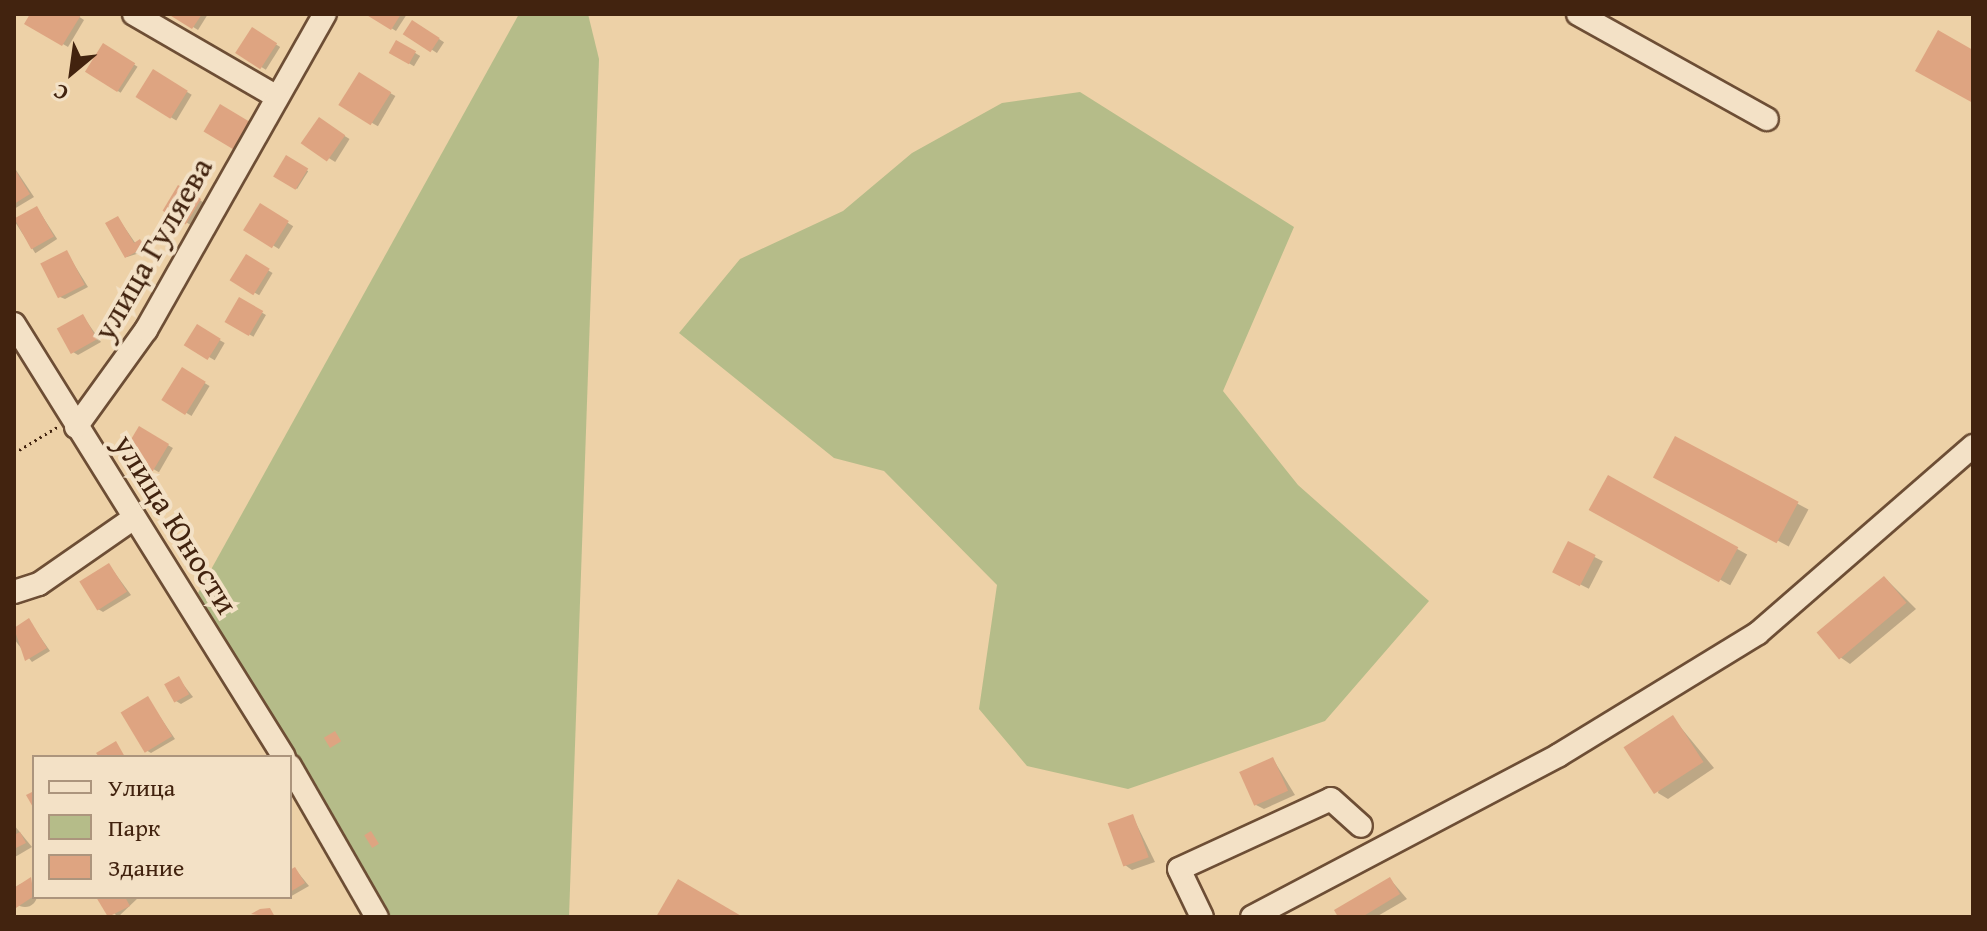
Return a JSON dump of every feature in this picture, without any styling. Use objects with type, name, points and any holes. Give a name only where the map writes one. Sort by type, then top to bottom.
[{"type":"street","points":[[134,14],[277,97]]},
{"type":"street","name":"улица Гуляева","points":[[73,423],[146,330],[325,14]]},
{"type":"street","points":[[1578,14],[1767,119]]},
{"type":"street","name":"улица Юности","points":[[14,324],[283,755]]},
{"type":"street","points":[[1252,917],[1559,755],[1758,633],[1969,455]]},
{"type":"street","points":[[14,592],[39,584],[134,518]]},
{"type":"street","points":[[292,769],[377,917]]},
{"type":"street","points":[[1202,917],[1179,869],[1331,799],[1361,826]]},
{"type":"path","points":[[14,453],[73,423]]},
{"type":"green space","points":[[519,14],[588,14],[599,59],[569,917],[386,917],[198,593]]},
{"type":"green space","points":[[1080,92],[1294,227],[1223,391],[1298,485],[1429,601],[1325,721],[1128,789],[1027,766],[979,709],[997,585],[884,471],[834,458],[679,333],[740,259],[843,211],[912,153],[1002,103]]},
{"type":"building","points":[[30,14],[81,15],[62,46],[24,24]]},
{"type":"building","points":[[168,14],[202,14],[192,29]]},
{"type":"building","points":[[365,14],[401,14],[391,30]]},
{"type":"building","points":[[412,20],[440,38],[430,52],[403,34]]},
{"type":"building","points":[[252,27],[277,43],[260,69],[235,53]]},
{"type":"building","points":[[1938,30],[1973,50],[1973,103],[1915,71]]},
{"type":"building","points":[[396,40],[416,51],[409,64],[389,53]]},
{"type":"building","points":[[103,43],[135,63],[117,92],[85,72]]},
{"type":"building","points":[[153,69],[188,91],[170,119],[136,97]]},
{"type":"building","points":[[359,72],[391,92],[371,125],[338,105]]},
{"type":"building","points":[[220,104],[252,123],[235,150],[204,131]]},
{"type":"building","points":[[319,117],[345,135],[327,162],[301,143]]},
{"type":"building","points":[[286,155],[308,168],[295,190],[273,176]]},
{"type":"building","points":[[14,168],[30,194],[14,204]]},
{"type":"building","points":[[178,185],[201,199],[186,225],[163,211]]},
{"type":"building","points":[[260,203],[289,221],[272,248],[243,230]]},
{"type":"building","points":[[37,206],[54,237],[31,249],[14,219]]},
{"type":"building","points":[[118,216],[134,243],[140,239],[145,247],[125,258],[105,223]]},
{"type":"building","points":[[67,250],[85,285],[58,298],[40,264]]},
{"type":"building","points":[[246,254],[270,269],[253,295],[230,280]]},
{"type":"building","points":[[239,297],[263,311],[249,336],[224,322]]},
{"type":"building","points":[[83,314],[97,339],[71,354],[57,329]]},
{"type":"building","points":[[197,324],[221,339],[207,360],[184,345]]},
{"type":"building","points":[[182,367],[206,382],[185,415],[161,400]]},
{"type":"building","points":[[139,426],[169,444],[153,471],[123,453]]},
{"type":"building","points":[[1675,436],[1799,502],[1777,543],[1653,477]]},
{"type":"building","points":[[1608,475],[1738,547],[1719,582],[1589,510]]},
{"type":"building","points":[[1568,541],[1596,555],[1580,586],[1552,572]]},
{"type":"building","points":[[109,563],[127,592],[97,610],[79,582]]},
{"type":"building","points":[[1884,576],[1906,603],[1839,659],[1817,633]]},
{"type":"building","points":[[29,618],[47,648],[25,661],[14,628]]},
{"type":"building","points":[[179,676],[189,694],[174,703],[164,684]]},
{"type":"building","points":[[148,696],[172,736],[145,753],[121,712]]},
{"type":"building","points":[[1673,715],[1703,762],[1654,794],[1624,747]]},
{"type":"building","points":[[335,731],[341,741],[330,748],[324,738]]},
{"type":"building","points":[[116,741],[124,755],[98,755],[96,753]]},
{"type":"building","points":[[1273,757],[1288,791],[1254,806],[1239,772]]},
{"type":"building","points":[[32,792],[32,806],[26,795]]},
{"type":"building","points":[[1133,814],[1149,857],[1123,866],[1108,823]]},
{"type":"building","points":[[371,831],[379,844],[372,848],[364,835]]},
{"type":"building","points":[[20,832],[26,843],[14,849],[14,835]]},
{"type":"building","points":[[295,867],[305,883],[292,891],[292,869]]},
{"type":"building","points":[[31,877],[32,897],[16,908],[14,888]]},
{"type":"building","points":[[1390,877],[1400,894],[1362,917],[1338,917],[1334,910]]},
{"type":"building","points":[[678,879],[743,917],[656,917]]},
{"type":"building","points":[[97,899],[126,899],[130,906],[108,917]]},
{"type":"building","points":[[270,908],[275,917],[251,914],[260,909]]}]
